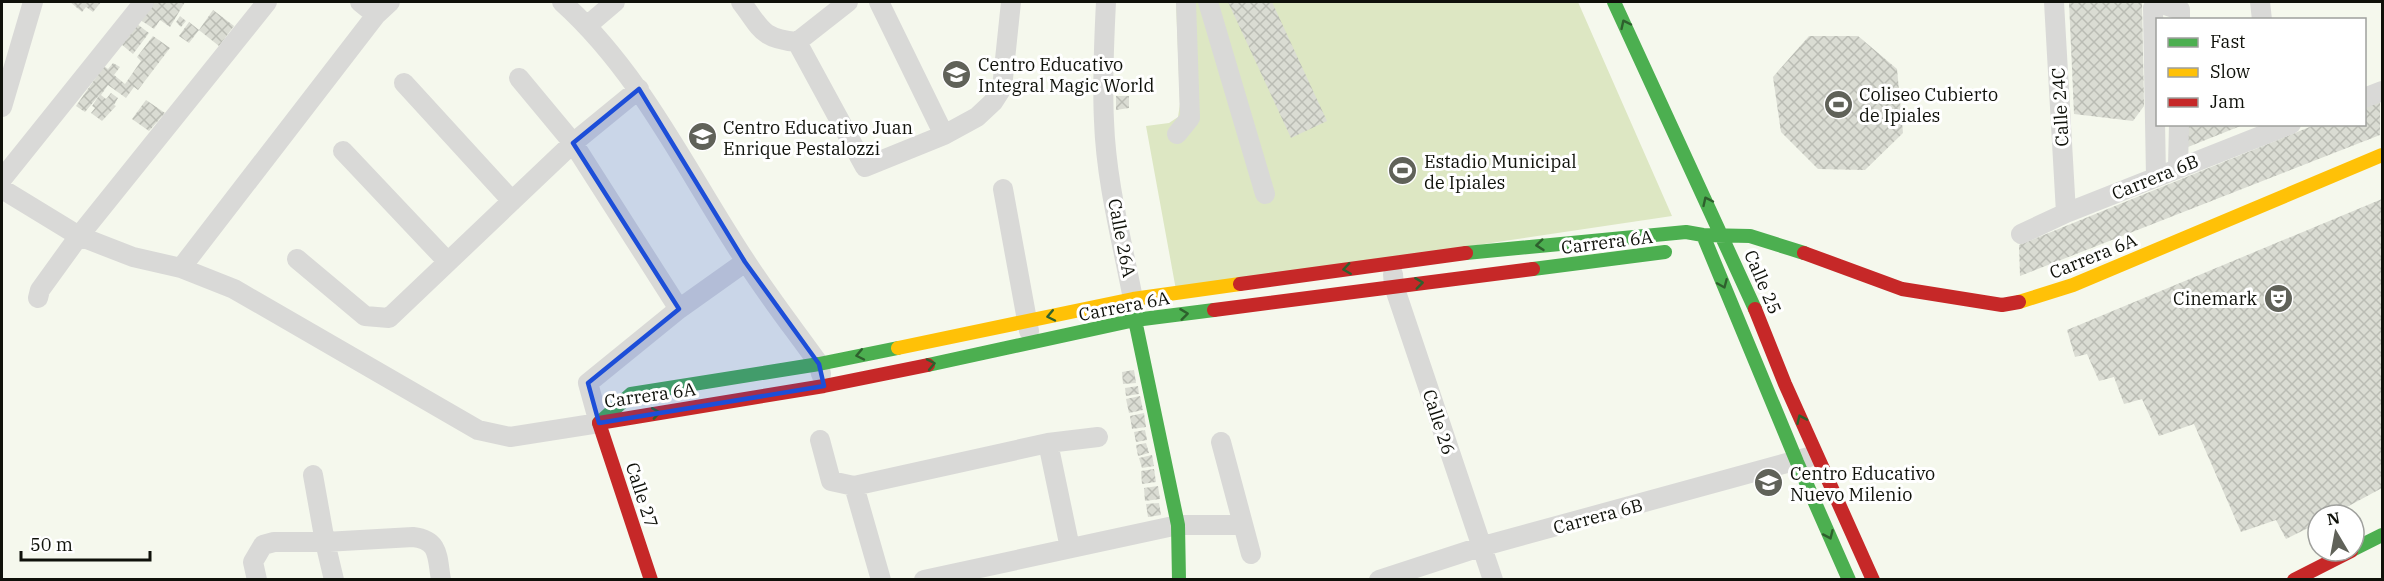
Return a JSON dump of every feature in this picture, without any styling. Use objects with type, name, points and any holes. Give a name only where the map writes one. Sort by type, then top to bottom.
[{"type":"street","points":[[2,106],[33,2]]},
{"type":"street","points":[[2,179],[144,2]]},
{"type":"street","points":[[38,298],[40,290],[80,236],[267,2]]},
{"type":"street","points":[[181,268],[383,8],[360,2]]},
{"type":"street","points":[[562,2],[588,26],[639,89],[746,262],[819,364],[824,386]]},
{"type":"street","points":[[588,26],[615,2]]},
{"type":"street","points":[[741,2],[766,36],[797,42],[848,2]]},
{"type":"street","points":[[879,2],[944,135]]},
{"type":"street","points":[[797,42],[865,167],[944,135],[977,117],[993,102],[1002,88],[1011,2]]},
{"type":"street","name":"Calle 26A","points":[[1106,2],[1103,69],[1104,123],[1135,320],[1178,525],[1179,579]]},
{"type":"street","points":[[1177,134],[1190,118],[1186,2]]},
{"type":"street","points":[[1208,2],[1265,194]]},
{"type":"street","name":"Calle 25","points":[[1614,2],[1723,234],[1785,384],[1873,579]]},
{"type":"street","name":"Calle 24C","points":[[2054,2],[2066,213]]},
{"type":"street","points":[[2260,2],[2262,18]]},
{"type":"street","points":[[2156,177],[2153,8],[2159,3],[2177,7],[2180,10],[2180,18]]},
{"type":"street","points":[[519,78],[573,143],[679,309]]},
{"type":"street","points":[[404,82],[513,201]]},
{"type":"street","points":[[297,259],[365,316],[389,318],[573,143],[639,89]]},
{"type":"street","points":[[2366,97],[2382,91]]},
{"type":"street","points":[[2178,167],[2179,126]]},
{"type":"street","name":"Carrera 6B","points":[[2021,234],[2066,213],[2279,127]]},
{"type":"street","points":[[343,151],[448,262]]},
{"type":"street","name":"Carrera 6A","points":[[599,423],[631,394],[819,364],[1133,299],[1392,262],[1539,245],[1686,232],[1703,236],[1723,234],[1750,236],[1781,244],[1902,289],[2002,305],[2033,299],[2073,285],[2382,155]]},
{"type":"street","points":[[2,189],[80,236],[134,257],[181,268],[234,289],[478,430],[510,436],[599,423],[588,383],[679,309],[746,262]]},
{"type":"street","points":[[1003,189],[1031,344]]},
{"type":"street","name":"Calle 25","points":[[1693,214],[1797,462],[1849,579]]},
{"type":"street","name":"Carrera 6A","points":[[599,423],[824,386],[1031,344],[1135,320],[1685,250],[1703,236]]},
{"type":"street","points":[[1763,258],[1781,244]]},
{"type":"street","name":"Calle 26","points":[[1392,262],[1394,286],[1492,579]]},
{"type":"street","points":[[1749,293],[1755,270]]},
{"type":"street","name":"Calle 27","points":[[599,423],[651,579]]},
{"type":"street","points":[[820,440],[831,481],[854,486],[1048,443],[1098,437]]},
{"type":"street","points":[[1221,442],[1251,554]]},
{"type":"street","points":[[1048,443],[1070,548]]},
{"type":"street","name":"Carrera 6B","points":[[1379,579],[1480,547],[1797,462],[1817,454]]},
{"type":"street","points":[[313,475],[324,542],[334,579]]},
{"type":"street","points":[[854,486],[881,579]]},
{"type":"street","points":[[924,579],[1178,525],[1243,525]]},
{"type":"street","points":[[2366,543],[2382,535]]},
{"type":"street","points":[[257,579],[253,562],[263,545],[274,542],[324,542],[412,537],[425,538],[432,543],[436,551],[441,579]]},
{"type":"street","points":[[2298,578],[2327,563]]},
{"type":"highlighted area","points":[[639,89],[745,262],[819,364],[824,386],[599,423],[588,383],[679,309],[573,143]]},
{"type":"green space","name":"Estadio Municipal de Ipiales","points":[[1176,2],[1578,2],[1672,216],[1176,290],[1146,126],[1169,123],[1178,117],[1180,104]]},
{"type":"building","points":[[70,2],[101,2],[93,12],[86,7],[82,12]]},
{"type":"building","points":[[153,2],[185,2],[170,27],[160,20],[154,29],[139,19]]},
{"type":"building","points":[[1228,2],[1272,2],[1327,121],[1291,138]]},
{"type":"building","points":[[2069,2],[2142,2],[2144,106],[2133,121],[2074,114]]},
{"type":"building","points":[[213,10],[234,26],[219,46],[199,30]]},
{"type":"building","points":[[180,16],[186,21],[181,27],[176,22]]},
{"type":"building","points":[[189,22],[199,30],[189,43],[179,36]]},
{"type":"building","points":[[137,24],[149,33],[133,54],[121,44]]},
{"type":"building","points":[[153,36],[170,48],[138,90],[134,87],[126,98],[108,85],[101,95],[106,99],[111,93],[118,98],[114,105],[116,106],[102,121],[91,113],[95,108],[92,106],[100,94],[85,112],[76,106],[104,66],[108,69],[113,63],[120,67],[114,75],[125,84],[141,61],[137,57]]},
{"type":"building","name":"Coliseo Cubierto de Ipiales","points":[[1809,36],[1858,36],[1897,69],[1903,133],[1865,170],[1818,169],[1781,132],[1773,77]]},
{"type":"building","points":[[1116,96],[1129,96],[1129,108],[1116,110]]},
{"type":"building","points":[[2380,99],[2380,135],[2020,276],[2019,245],[2312,126],[2366,126],[2366,104]]},
{"type":"building","points":[[146,100],[165,113],[149,131],[132,119]]},
{"type":"building","points":[[2183,126],[2240,126],[2183,149]]},
{"type":"building","points":[[2382,199],[2382,488],[2354,503],[2306,503],[2306,529],[2286,539],[2276,520],[2241,532],[2194,424],[2159,436],[2142,399],[2124,404],[2114,377],[2099,381],[2087,354],[2075,357],[2067,330]]},
{"type":"building","points":[[1134,370],[1136,383],[1123,384],[1122,372]]},
{"type":"building","points":[[1138,386],[1139,394],[1126,396],[1125,388]]},
{"type":"building","points":[[1140,396],[1143,410],[1129,413],[1126,399]]},
{"type":"building","points":[[1144,413],[1146,427],[1132,429],[1130,416]]},
{"type":"building","points":[[1145,430],[1147,440],[1136,442],[1134,432]]},
{"type":"building","points":[[1146,443],[1149,453],[1138,456],[1136,445]]},
{"type":"building","points":[[1152,455],[1154,466],[1142,468],[1139,458]]},
{"type":"building","points":[[1154,469],[1156,482],[1142,484],[1141,471]]},
{"type":"building","points":[[1158,486],[1160,499],[1145,501],[1144,488]]},
{"type":"building","points":[[1159,503],[1161,515],[1148,517],[1146,504]]},
{"type":"traffic: fast","points":[[1614,2],[1755,309]]},
{"type":"traffic: fast","points":[[1466,253],[1686,232],[1703,235],[1750,236],[1804,253]]},
{"type":"traffic: fast","points":[[1705,240],[1797,462],[1849,580]]},
{"type":"traffic: fast","points":[[1533,269],[1665,252]]},
{"type":"traffic: fast","points":[[1134,301],[1135,320],[1178,525],[1179,580]]},
{"type":"traffic: fast","points":[[928,365],[1135,320],[1214,310]]},
{"type":"traffic: fast","points":[[599,423],[631,394],[819,364],[898,348]]},
{"type":"traffic: fast","points":[[2366,543],[2382,535]]},
{"type":"traffic: slow","points":[[2019,302],[2073,285],[2382,155]]},
{"type":"traffic: slow","points":[[898,348],[1133,299],[1240,284]]},
{"type":"traffic: jam","points":[[1240,284],[1466,253]]},
{"type":"traffic: jam","points":[[1804,253],[1902,289],[2002,305],[2019,302]]},
{"type":"traffic: jam","points":[[1214,310],[1533,269]]},
{"type":"traffic: jam","points":[[1755,309],[1785,384],[1873,580]]},
{"type":"traffic: jam","points":[[599,423],[824,386],[928,365]]},
{"type":"traffic: jam","points":[[599,423],[651,580]]},
{"type":"traffic: jam","points":[[2294,580],[2327,563]]},
{"type":"place","name":"Centro Educativo Integral Magic World","points":[[957,74]]},
{"type":"place","name":"Coliseo Cubierto de Ipiales","points":[[1838,104]]},
{"type":"place","name":"Centro Educativo Juan Enrique Pestalozzi","points":[[702,137]]},
{"type":"place","name":"Estadio Municipal de Ipiales","points":[[1403,171]]},
{"type":"place","name":"Cinemark","points":[[2278,298]]},
{"type":"place","name":"Centro Educativo Nuevo Milenio","points":[[1769,483]]}]
